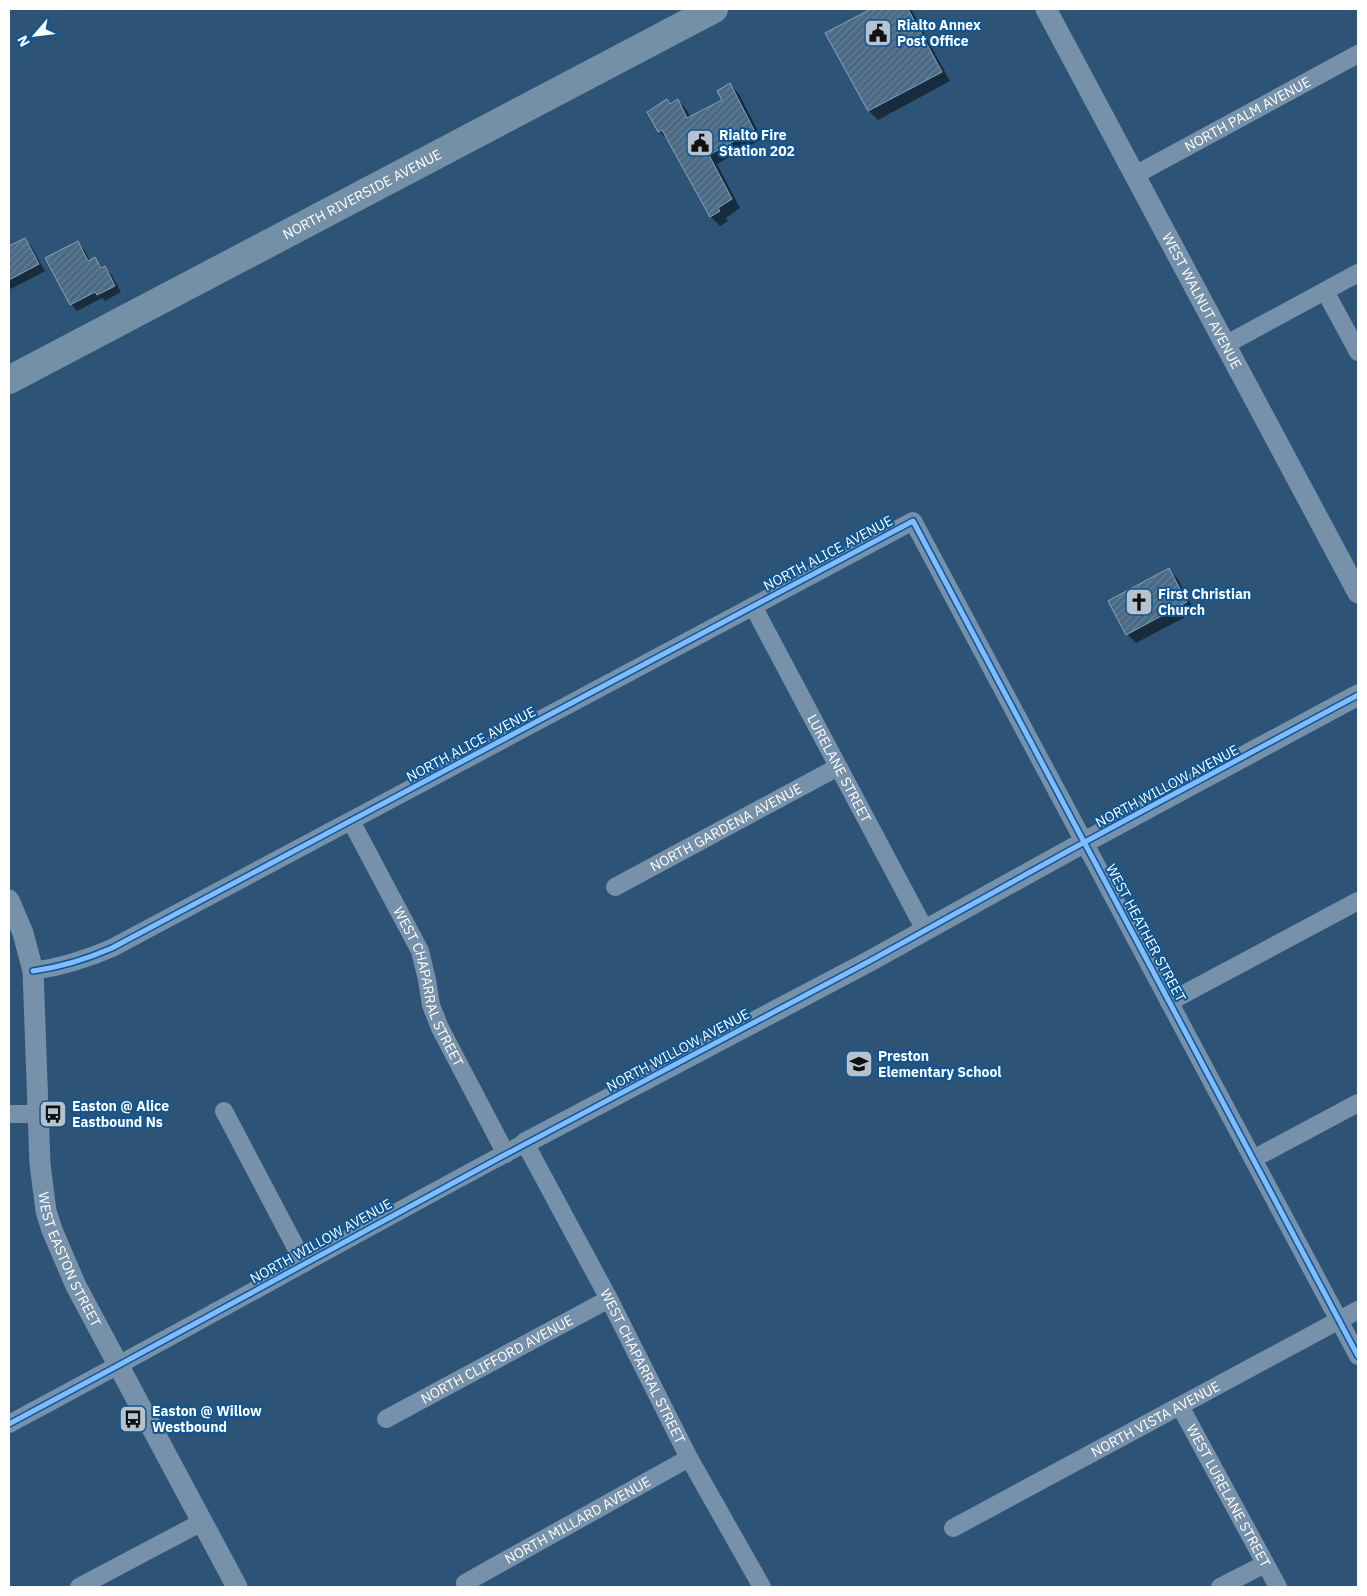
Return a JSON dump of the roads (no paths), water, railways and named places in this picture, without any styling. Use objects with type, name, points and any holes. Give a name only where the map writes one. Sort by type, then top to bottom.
[{"type":"main road","name":"NORTH RIVERSIDE AVENUE","points":[[9,380],[714,9]]},
{"type":"street","name":"WEST WALNUT AVENUE","points":[[1046,9],[1358,593]]},
{"type":"street","name":"NORTH PALM AVENUE","points":[[1135,175],[1358,54]]},
{"type":"street","points":[[1225,344],[1358,273]]},
{"type":"street","points":[[1325,291],[1358,352]]},
{"type":"street","name":"NORTH ALICE AVENUE","points":[[33,971],[88,958],[112,948],[913,521]]},
{"type":"street","name":"WEST HEATHER STREET","points":[[913,521],[1358,1356]]},
{"type":"street","name":"LURELANE STREET","points":[[752,606],[925,930]]},
{"type":"street","name":"NORTH WILLOW AVENUE","points":[[9,1424],[525,1143],[925,930],[1358,695]]},
{"type":"street","name":"NORTH GARDENA AVENUE","points":[[615,887],[838,767]]},
{"type":"street","name":"WEST CHAPARRAL STREET","points":[[351,821],[420,951],[431,1005],[440,1028],[506,1154]]},
{"type":"street","name":"WEST EASTON STREET","points":[[9,900],[23,933],[33,971],[40,1164],[46,1211],[52,1230],[76,1286],[237,1587]]},
{"type":"street","points":[[1169,1002],[1358,901]]},
{"type":"street","points":[[1253,1159],[1358,1103]]},
{"type":"street","points":[[224,1111],[304,1263]]},
{"type":"street","points":[[9,1114],[37,1114]]},
{"type":"street","name":"WEST CHAPARRAL STREET","points":[[525,1143],[609,1299],[690,1458],[762,1587]]},
{"type":"street","name":"NORTH CLIFFORD AVENUE","points":[[386,1419],[609,1299]]},
{"type":"street","name":"NORTH VISTA AVENUE","points":[[953,1528],[1358,1310]]},
{"type":"street","name":"WEST LURELANE STREET","points":[[1180,1406],[1278,1587]]},
{"type":"street","name":"NORTH MILLARD AVENUE","points":[[465,1584],[690,1458]]},
{"type":"street","points":[[79,1587],[202,1522]]},
{"type":"street","points":[[1220,1587],[1265,1564]]},
{"type":"place","name":"Rialto Annex Post Office","points":[[878,33]]},
{"type":"place","name":"Rialto Fire Station 202","points":[[700,143]]},
{"type":"place","name":"First Christian Church","points":[[1139,602]]},
{"type":"place","name":"Preston Elementary School","points":[[859,1064]]},
{"type":"place","name":"Easton @ Alice Eastbound Ns","points":[[53,1114]]},
{"type":"place","name":"Easton @ Willow Westbound","points":[[133,1419]]}]
